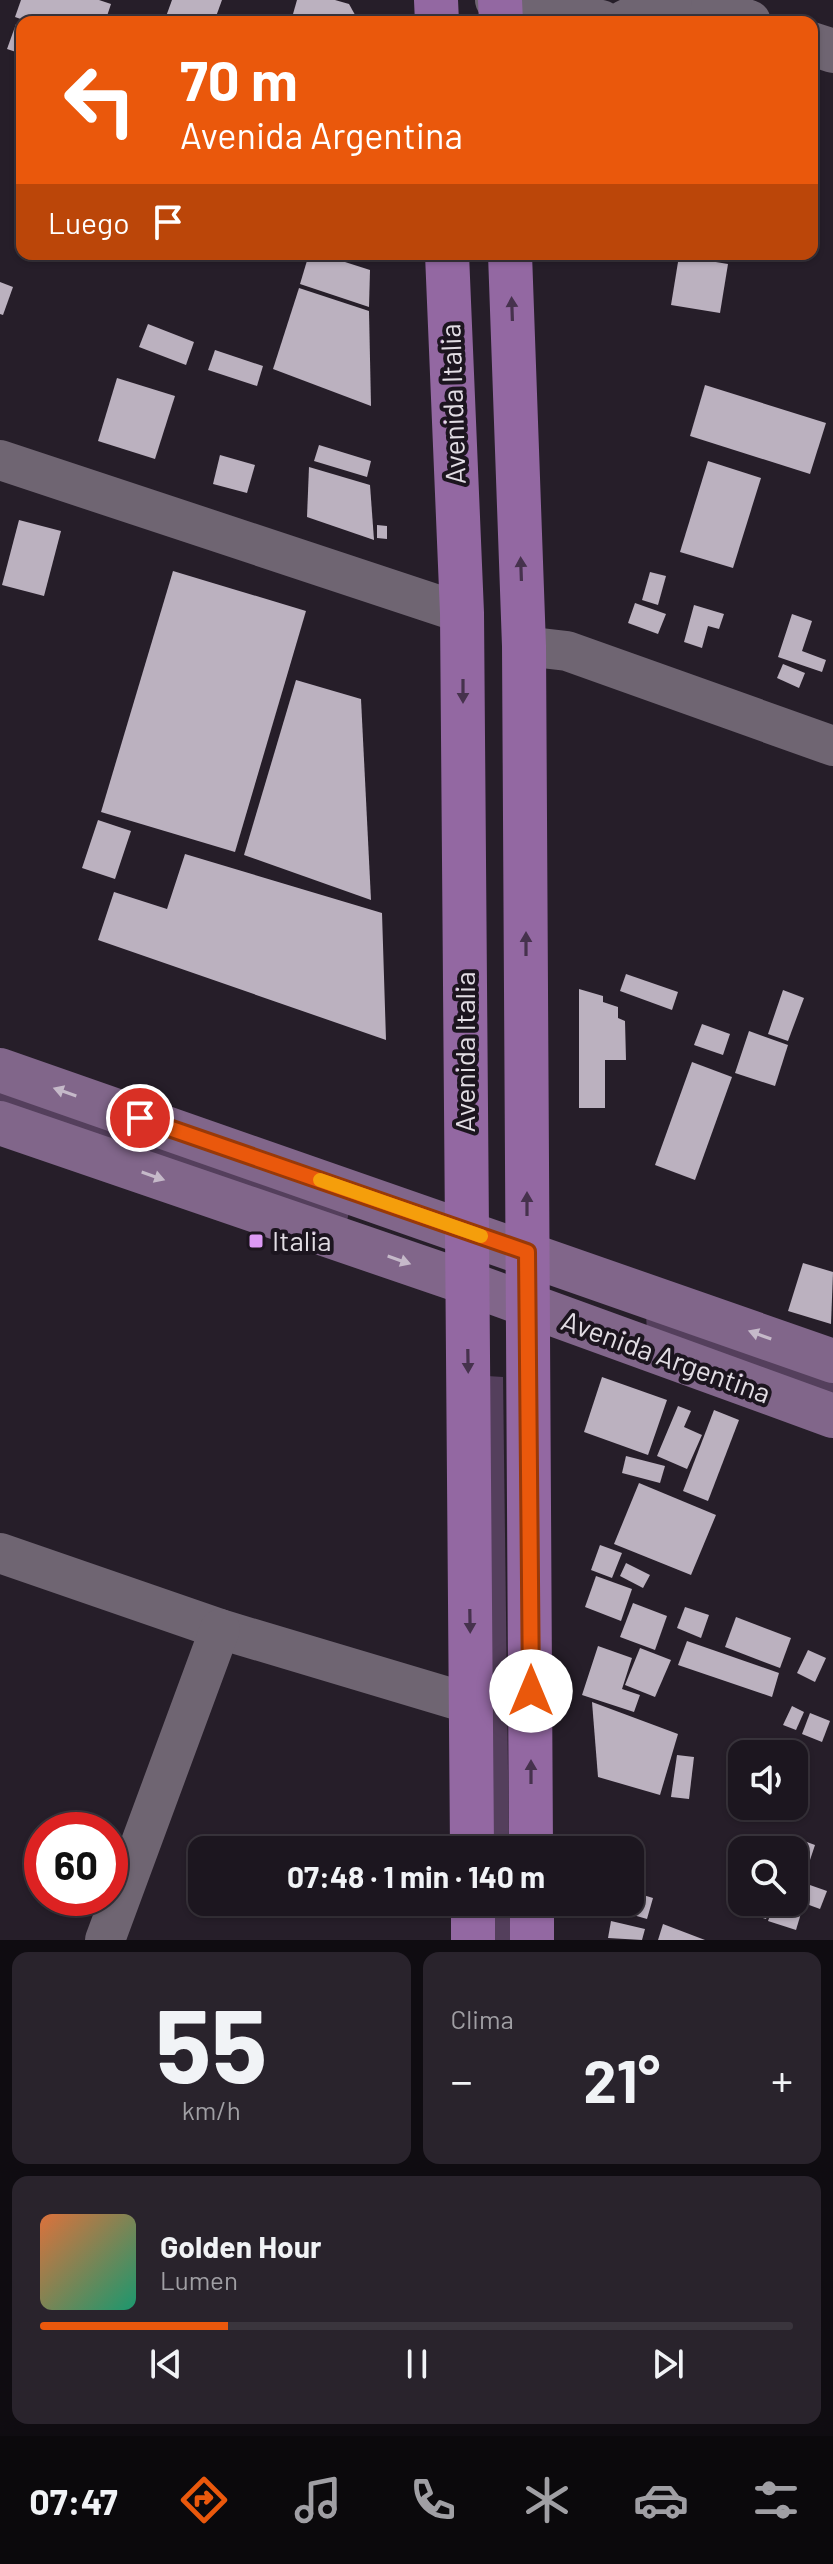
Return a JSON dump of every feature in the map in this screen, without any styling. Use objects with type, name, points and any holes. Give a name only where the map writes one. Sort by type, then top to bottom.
[{"type":"main road","name":"Avenida Italia","points":[[447,260],[462,613],[472,1836]]},
{"type":"main road","points":[[510,260],[524,646],[531,1836]]},
{"type":"main road","name":"Avenida Argentina","points":[[0,1070],[466,1230],[833,1361]]},
{"type":"main road","name":"Avenida Argentina","points":[[0,1123],[467,1283],[833,1416]]},
{"type":"main road","points":[[473,1916],[473,1940]]},
{"type":"main road","points":[[532,1916],[532,1940]]},
{"type":"street","points":[[637,16],[670,0]]},
{"type":"street","points":[[686,0],[732,16]]},
{"type":"street","points":[[500,6],[563,16]]},
{"type":"street","points":[[0,460],[462,613]]},
{"type":"street","points":[[524,646],[567,651],[833,746]]},
{"type":"street","points":[[0,1553],[220,1629],[471,1704]]},
{"type":"street","points":[[105,1940],[220,1629]]},
{"type":"shaded area","points":[[0,1088],[350,1208],[345,1229],[0,1109]]},
{"type":"shaded area","points":[[646,1313],[833,1380],[833,1400],[647,1334]]},
{"type":"shaded area","points":[[487,1376],[503,1377],[509,1836],[493,1836]]},
{"type":"shaded area","points":[[493,1916],[510,1916],[511,1940],[494,1940]]},
{"type":"building","points":[[21,0],[99,0],[111,4],[107,16],[15,17]]},
{"type":"building","points":[[172,0],[222,0],[216,16],[166,16]]},
{"type":"building","points":[[297,0],[335,0],[349,4],[356,16],[300,16],[293,14]]},
{"type":"building","points":[[16,24],[16,52],[7,49]]},
{"type":"building","points":[[307,260],[339,260],[370,270],[369,307],[300,284]]},
{"type":"building","points":[[678,260],[728,264],[720,313],[671,305]]},
{"type":"building","points":[[0,282],[13,287],[3,315],[0,314]]},
{"type":"building","points":[[299,288],[369,311],[371,406],[273,369]]},
{"type":"building","points":[[148,324],[194,342],[186,365],[139,347]]},
{"type":"building","points":[[215,350],[263,366],[257,386],[208,370]]},
{"type":"building","points":[[117,378],[175,396],[155,459],[98,441]]},
{"type":"building","points":[[705,385],[826,423],[810,474],[690,436]]},
{"type":"building","points":[[319,445],[371,461],[367,477],[314,461]]},
{"type":"building","points":[[220,455],[255,465],[247,493],[213,484]]},
{"type":"building","points":[[708,461],[761,478],[733,568],[680,552]]},
{"type":"building","points":[[309,467],[370,485],[374,540],[307,517]]},
{"type":"building","points":[[19,520],[61,531],[44,596],[2,585]]},
{"type":"building","points":[[377,525],[387,526],[387,539],[377,538]]},
{"type":"building","points":[[173,571],[306,611],[235,852],[101,812]]},
{"type":"building","points":[[650,572],[666,576],[658,605],[642,600]]},
{"type":"building","points":[[635,603],[666,614],[658,634],[628,623]]},
{"type":"building","points":[[694,605],[724,614],[719,629],[708,626],[702,648],[684,642]]},
{"type":"building","points":[[792,614],[812,621],[802,651],[826,660],[822,672],[778,657]]},
{"type":"building","points":[[783,664],[805,673],[799,688],[777,678]]},
{"type":"building","points":[[296,680],[361,699],[371,900],[244,855]]},
{"type":"building","points":[[98,820],[131,831],[115,879],[82,868]]},
{"type":"building","points":[[185,854],[382,913],[386,1040],[98,940],[114,892],[167,909]]},
{"type":"building","points":[[626,974],[678,992],[672,1010],[620,991]]},
{"type":"building","points":[[579,989],[603,996],[603,1002],[618,1007],[618,1018],[625,1021],[626,1060],[605,1060],[605,1108],[579,1108]]},
{"type":"building","points":[[783,990],[804,998],[788,1041],[768,1034]]},
{"type":"building","points":[[702,1024],[730,1034],[723,1055],[694,1045]]},
{"type":"building","points":[[749,1031],[788,1045],[775,1086],[735,1073]]},
{"type":"building","points":[[692,1062],[732,1077],[695,1180],[655,1165]]},
{"type":"building","points":[[803,1263],[833,1272],[831,1324],[788,1311]]},
{"type":"building","points":[[602,1377],[667,1400],[648,1455],[584,1432]]},
{"type":"building","points":[[678,1406],[691,1411],[684,1427],[702,1435],[687,1469],[657,1456]]},
{"type":"building","points":[[714,1410],[739,1420],[708,1501],[683,1491]]},
{"type":"building","points":[[626,1456],[665,1466],[660,1483],[622,1473]]},
{"type":"building","points":[[639,1483],[716,1515],[691,1575],[614,1544]]},
{"type":"building","points":[[600,1545],[622,1553],[612,1578],[591,1570]]},
{"type":"building","points":[[626,1563],[650,1575],[643,1588],[620,1576]]},
{"type":"building","points":[[596,1576],[632,1589],[621,1621],[585,1607]]},
{"type":"building","points":[[633,1603],[667,1616],[655,1650],[620,1637]]},
{"type":"building","points":[[685,1607],[709,1615],[701,1638],[677,1628]]},
{"type":"building","points":[[736,1617],[791,1638],[780,1668],[725,1647]]},
{"type":"building","points":[[687,1641],[779,1673],[772,1697],[678,1665]]},
{"type":"building","points":[[598,1646],[632,1658],[622,1689],[640,1695],[634,1712],[582,1695]]},
{"type":"building","points":[[640,1648],[671,1660],[655,1697],[625,1685]]},
{"type":"building","points":[[808,1650],[826,1658],[815,1682],[797,1673]]},
{"type":"building","points":[[592,1702],[678,1734],[660,1795],[598,1777]]},
{"type":"building","points":[[792,1706],[804,1712],[796,1730],[783,1725]]},
{"type":"building","points":[[810,1713],[830,1721],[822,1742],[802,1734]]},
{"type":"building","points":[[677,1755],[694,1757],[689,1799],[671,1797]]},
{"type":"building","points":[[808,1842],[815,1845],[808,1866]]},
{"type":"building","points":[[808,1884],[827,1891],[820,1909],[808,1905]]},
{"type":"building","points":[[644,1895],[653,1898],[647,1919],[637,1916],[644,1916]]},
{"type":"building","points":[[770,1916],[800,1916],[796,1930],[768,1921]]},
{"type":"building","points":[[611,1921],[645,1929],[642,1940],[608,1938]]},
{"type":"building","points":[[663,1924],[705,1940],[658,1940]]},
{"type":"slow traffic","points":[[320,1180],[481,1236]]},
{"type":"place","name":"Italia","points":[[256,1241]]},
{"type":"route","points":[[140,1118],[527,1252],[531,1691]]}]
